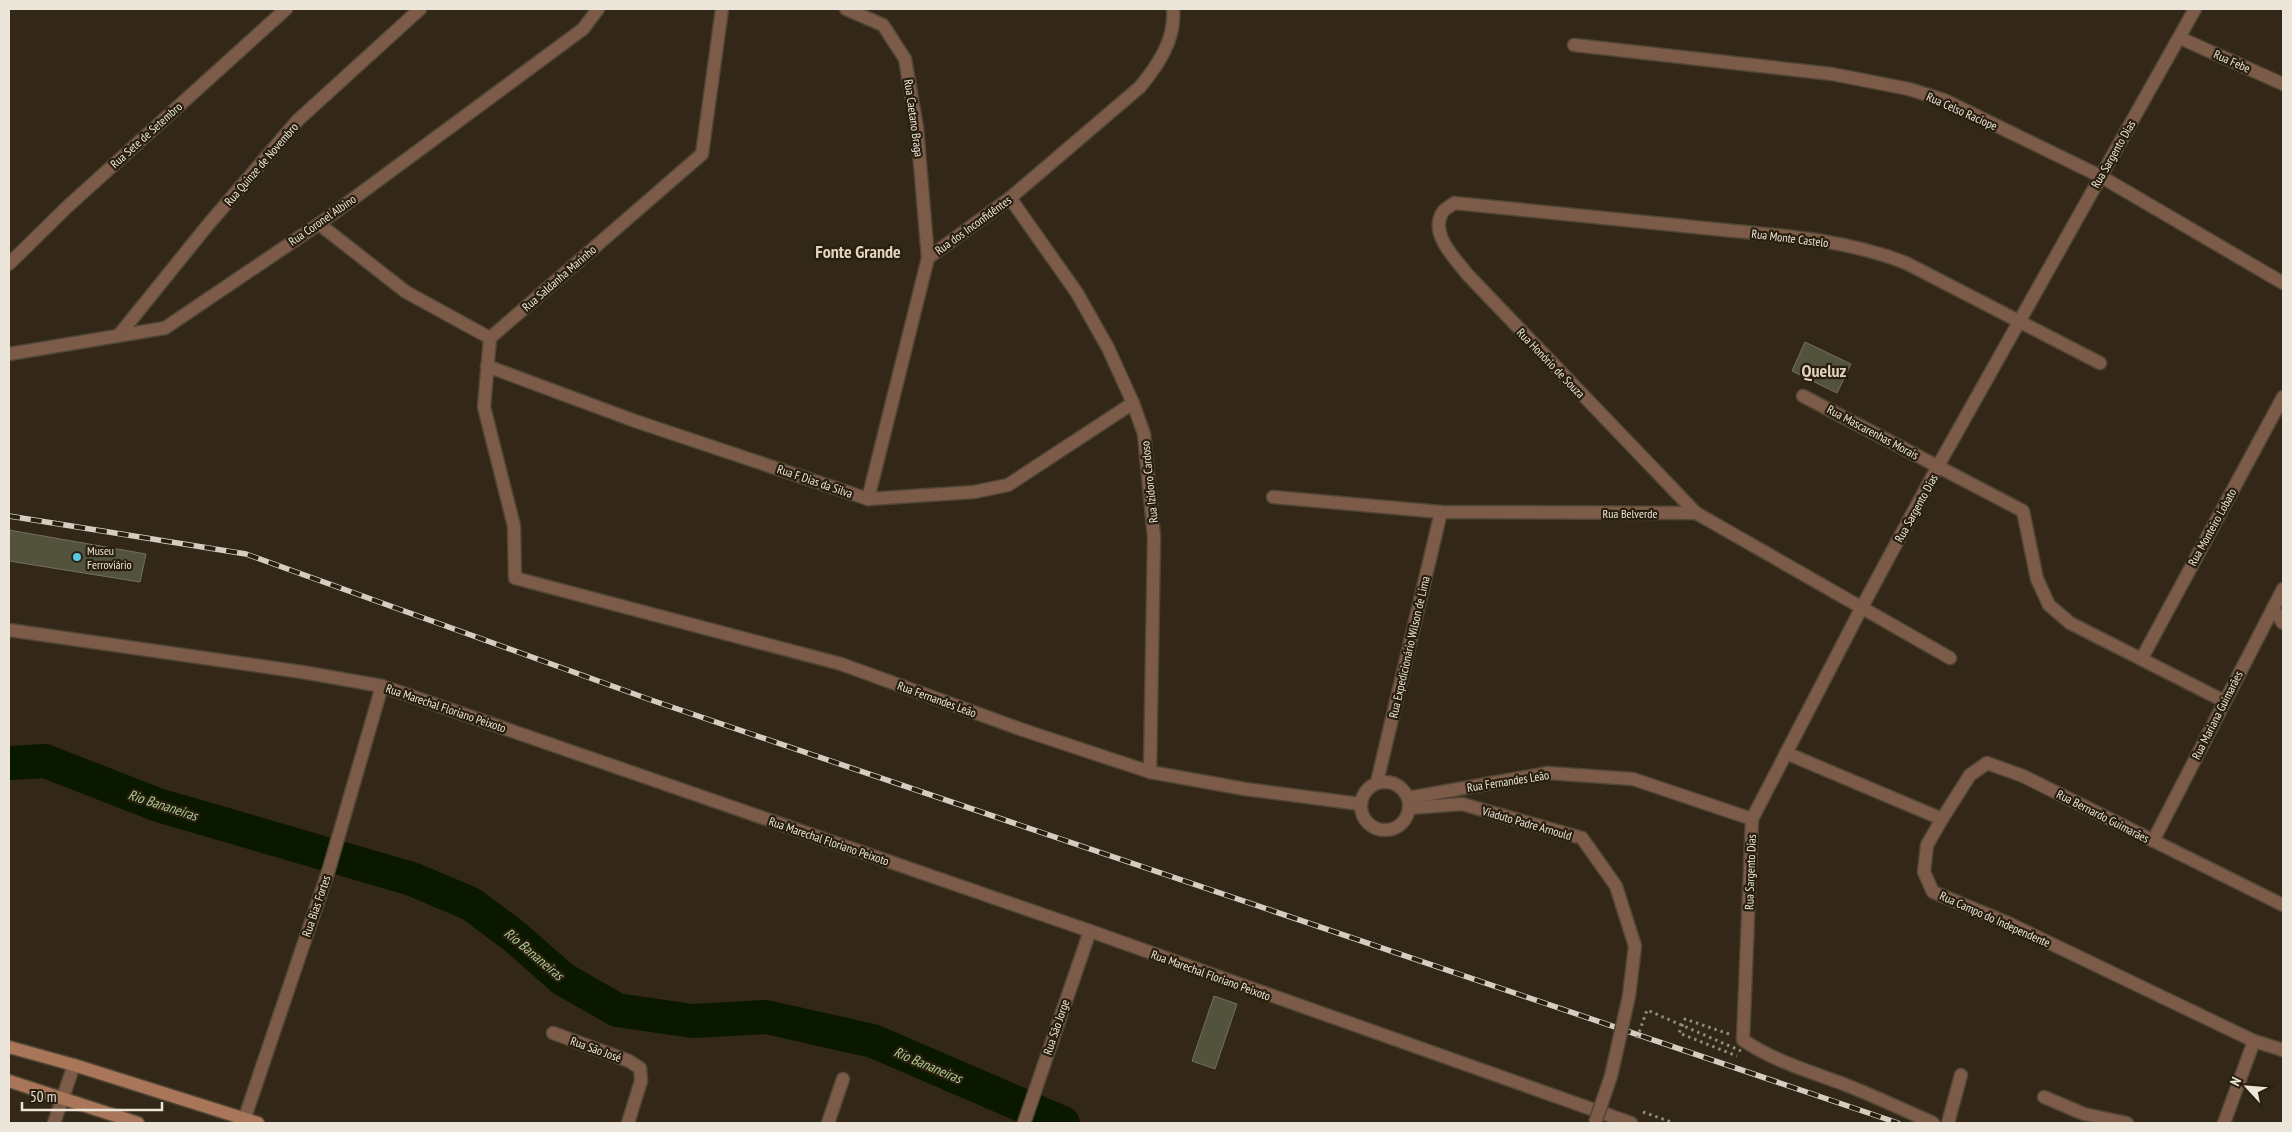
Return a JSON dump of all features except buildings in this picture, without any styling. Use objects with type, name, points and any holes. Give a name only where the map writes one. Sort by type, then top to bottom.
[{"type":"street","name":"Rua Sete de Setembro","points":[[9,264],[67,207],[286,9]]},
{"type":"street","name":"Rua Quinze de Novembro","points":[[119,335],[298,120],[420,9]]},
{"type":"street","name":"Rua Coronel Albino","points":[[9,354],[165,328],[319,224],[583,29],[598,9]]},
{"type":"street","name":"Rua Saldanha Marinho","points":[[490,338],[702,154],[722,9]]},
{"type":"street","name":"Rua Caetano Braga","points":[[846,9],[883,25],[905,59],[917,128],[928,258]]},
{"type":"street","name":"Rua dos Inconfidêntes","points":[[868,499],[928,258],[1010,198],[1140,87],[1154,70],[1166,50],[1172,32],[1174,9]]},
{"type":"street","name":"Rua Sargento Dias","points":[[1742,1045],[1752,819],[1862,607],[1938,466],[2195,9]]},
{"type":"street","name":"Rua Febe","points":[[2180,38],[2283,84]]},
{"type":"street","name":"Rua Celso Raciope","points":[[1574,45],[1832,74],[1909,89],[1944,100],[2100,176],[2283,283]]},
{"type":"street","name":"Rua Izidoro Cardoso","points":[[1010,198],[1077,293],[1108,348],[1133,403],[1144,434],[1154,537],[1150,772]]},
{"type":"street","name":"Rua Monte Castelo","points":[[1454,202],[1760,233],[1843,244],[1879,252],[1906,263],[2100,363]]},
{"type":"street","name":"Rua Honório de Souza","points":[[1454,202],[1442,212],[1439,224],[1441,238],[1467,274],[1696,513]]},
{"type":"street","points":[[319,224],[406,292],[490,338],[488,366]]},
{"type":"street","name":"Rua F Dias da Silva","points":[[488,366],[635,421],[868,499],[974,492],[1008,484],[1133,403]]},
{"type":"street","name":"Rua Fernandes Leão","points":[[488,366],[484,407],[514,526],[515,578],[841,664],[1022,730],[1150,772],[1246,789],[1360,804]]},
{"type":"street","name":"Rua Mascarenhas Morais","points":[[1803,396],[2022,511],[2037,579],[2049,605],[2070,623],[2142,658]]},
{"type":"street","name":"Rua Monteiro Lobato","points":[[2142,658],[2283,397]]},
{"type":"street","name":"Rua Belverde","points":[[1273,497],[1441,512],[1696,513],[1950,658]]},
{"type":"street","name":"Rua Expedicionário Wilson de Lima","points":[[1377,782],[1441,512]]},
{"type":"street","name":"Rua Mariana Guimarães","points":[[2153,841],[2283,589]]},
{"type":"street","points":[[2273,608],[2283,623]]},
{"type":"street","name":"Rua Marechal Floriano Peixoto","points":[[9,630],[302,672],[382,686],[1090,932],[1631,1123]]},
{"type":"street","points":[[2142,658],[2224,701]]},
{"type":"street","name":"Rua Bias Fortes","points":[[244,1121],[329,869],[382,686]]},
{"type":"street","points":[[1786,753],[1942,819]]},
{"type":"street","name":"Rua Bernardo Guimarães","points":[[1942,819],[1970,775],[1987,763],[2023,776],[2283,905]]},
{"type":"street","name":"Rua Fernandes Leão","points":[[1409,803],[1548,773],[1633,779],[1752,819]]},
{"type":"street","points":[[1387,781],[1396,784],[1404,790],[1409,803],[1407,817],[1401,824],[1393,829],[1383,830],[1374,828],[1366,822],[1360,804],[1363,795],[1369,787],[1377,782],[1387,781]]},
{"type":"street","name":"Viaduto Padre Arnould","points":[[1409,803],[1462,804],[1582,838],[1616,886],[1635,946],[1629,996],[1611,1076],[1596,1123]]},
{"type":"street","name":"Rua Campo do Independente","points":[[1942,819],[1927,845],[1924,872],[1933,892],[2008,923],[2254,1041],[2283,1050]]},
{"type":"street","name":"Rua São Jorge","points":[[1024,1123],[1090,932]]},
{"type":"street","name":"Rua São José","points":[[553,1033],[629,1061],[640,1068],[641,1081],[628,1123]]},
{"type":"street","points":[[2224,1123],[2254,1041]]},
{"type":"street","points":[[1742,1045],[1756,1048],[1777,1059],[1868,1094],[1933,1123]]},
{"type":"street","points":[[9,1047],[74,1065],[244,1121],[258,1123]]},
{"type":"street","points":[[54,1123],[74,1065]]},
{"type":"street","points":[[1948,1123],[1962,1075]]},
{"type":"street","points":[[828,1123],[843,1079]]},
{"type":"street","points":[[9,1082],[138,1123]]},
{"type":"street","points":[[2044,1097],[2084,1114],[2127,1123]]},
{"type":"path","points":[[1647,1010],[1742,1045]]},
{"type":"path","points":[[1685,1019],[1742,1045],[1738,1057],[1679,1033],[1685,1019]]},
{"type":"waterway","name":"Rio Bananeiras","points":[[9,763],[45,761],[158,805],[412,879],[471,904],[514,936],[563,979],[617,1010],[692,1021],[766,1017],[873,1041],[1063,1123]]},
{"type":"railway","points":[[9,516],[246,554],[651,700],[1898,1123]]},
{"type":"place","name":"Museu Ferroviário","points":[[77,557]]},
{"type":"district","name":"Fonte Grande","points":[[858,251]]},
{"type":"district","name":"Queluz","points":[[1824,370]]}]
